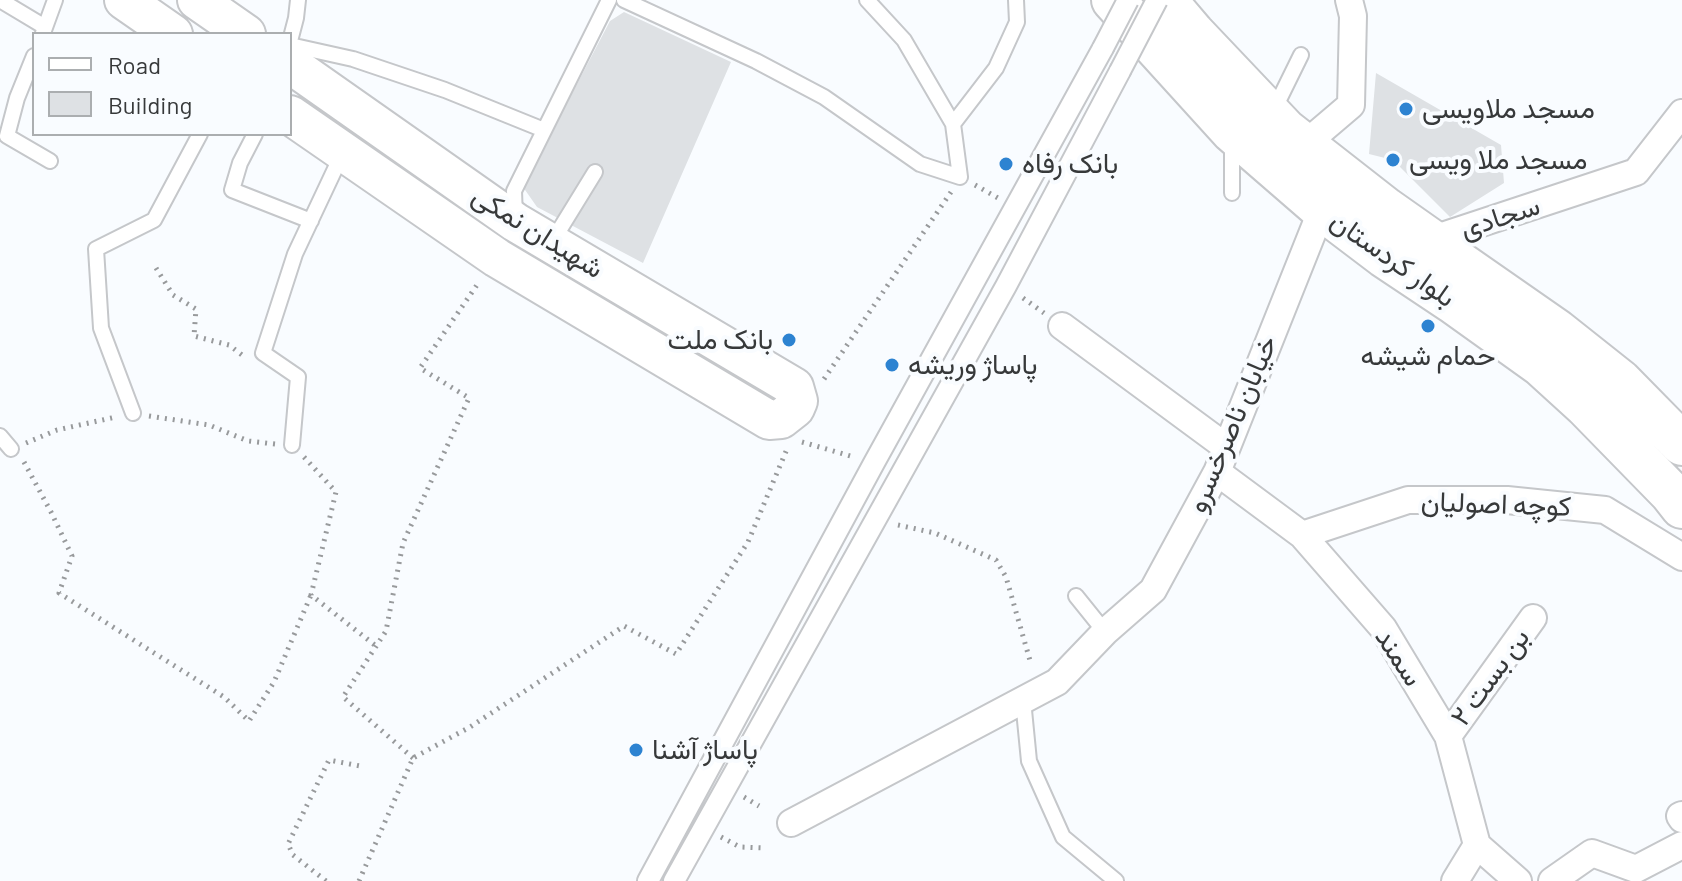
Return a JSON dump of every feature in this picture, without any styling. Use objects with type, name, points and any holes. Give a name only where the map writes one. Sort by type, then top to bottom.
[{"type":"main road","points":[[124,0],[170,32]]},
{"type":"main road","points":[[197,0],[243,32]]},
{"type":"main road","name":"بلوار کردستان","points":[[1113,0],[1232,131],[1322,209],[1384,256],[1541,365],[1586,406],[1682,507]]},
{"type":"main road","name":"بلوار کردستان","points":[[1165,0],[1285,130],[1455,260],[1557,331],[1620,381],[1682,444]]},
{"type":"main road","name":"شهیدان نمکی","points":[[292,65],[515,222],[794,387]]},
{"type":"main road","name":"شهیدان نمکی","points":[[292,116],[497,258],[777,426]]},
{"type":"main road","points":[[497,258],[515,222]]},
{"type":"main road","points":[[777,426],[795,408],[798,401],[794,387]]},
{"type":"street","points":[[648,881],[1128,0]]},
{"type":"street","points":[[674,881],[1006,286],[1157,0]]},
{"type":"street","points":[[1304,145],[1351,105],[1353,16],[1349,0]]},
{"type":"street","name":"سجادی","points":[[1430,240],[1636,172],[1682,113]]},
{"type":"street","name":"خیابان ناصرخسرو","points":[[791,823],[1057,682],[1105,632],[1153,590],[1217,472],[1322,209]]},
{"type":"street","points":[[1062,326],[1226,447]]},
{"type":"street","name":"سمند","points":[[1217,472],[1302,535],[1383,628],[1448,736],[1477,845]]},
{"type":"street","name":"کوچه اصولیان","points":[[1302,535],[1408,500],[1507,500],[1605,510],[1682,557]]},
{"type":"street","name":"بن بست ۲","points":[[1448,736],[1533,618]]},
{"type":"street","points":[[1455,881],[1477,845],[1518,881]]},
{"type":"street","points":[[1552,881],[1592,853],[1636,869],[1682,845]]},
{"type":"lane","points":[[0,0],[44,30],[55,0]]},
{"type":"lane","points":[[292,35],[298,0]]},
{"type":"lane","points":[[515,222],[514,191],[609,0]]},
{"type":"lane","points":[[624,0],[756,61],[824,97],[920,164],[960,177],[953,124],[904,40],[867,0]]},
{"type":"lane","points":[[953,124],[996,68],[1017,22],[1016,0]]},
{"type":"lane","points":[[292,44],[367,63],[544,130]]},
{"type":"lane","points":[[1271,116],[1301,55]]},
{"type":"lane","points":[[32,61],[17,98],[7,136],[50,161]]},
{"type":"lane","points":[[1232,131],[1232,193]]},
{"type":"lane","points":[[133,413],[101,328],[96,249],[154,220],[199,136]]},
{"type":"lane","points":[[254,136],[240,163],[232,190],[311,221]]},
{"type":"lane","points":[[292,445],[298,377],[263,353],[295,254],[343,152]]},
{"type":"lane","points":[[552,242],[595,172]]},
{"type":"lane","points":[[0,436],[11,449]]},
{"type":"lane","points":[[1076,596],[1105,632]]},
{"type":"lane","points":[[1023,700],[1029,761],[1063,837],[1116,881]]},
{"type":"path","points":[[794,387],[820,385],[960,177],[1015,208]]},
{"type":"path","points":[[413,758],[343,697],[386,631],[403,543],[469,398],[420,368],[497,258]]},
{"type":"path","points":[[156,268],[173,295],[196,309],[194,336],[229,345],[253,364],[281,365]]},
{"type":"path","points":[[1006,286],[1062,326]]},
{"type":"path","points":[[133,413],[209,425],[248,441],[292,445],[336,492],[311,595],[274,682],[249,721],[224,697],[59,593],[72,556],[27,466],[11,449],[57,430],[133,413]]},
{"type":"path","points":[[777,426],[804,443],[874,463]]},
{"type":"path","points":[[359,881],[413,758],[470,727],[624,626],[676,654],[748,542],[788,447],[777,426]]},
{"type":"path","points":[[876,520],[935,533],[996,560],[1006,577],[1031,664]]},
{"type":"path","points":[[311,595],[376,646]]},
{"type":"path","points":[[326,881],[293,855],[288,844],[329,760],[360,766]]},
{"type":"path","points":[[703,828],[740,847],[765,848]]},
{"type":"building","points":[[624,12],[731,62],[643,263],[537,207],[523,187],[610,21]]},
{"type":"building","name":"مسجد ملاویسی","points":[[1376,73],[1501,145],[1504,183],[1450,217],[1393,160],[1369,154]]},
{"type":"place","name":"مسجد ملاویسی","points":[[1406,109]]},
{"type":"place","name":"مسجد ملا ویسی","points":[[1393,160]]},
{"type":"place","name":"بانک رفاه","points":[[1006,164]]},
{"type":"place","name":"حمام شیشه","points":[[1428,326]]},
{"type":"place","name":"بانک ملت","points":[[789,340]]},
{"type":"place","name":"پاساژ وریشه","points":[[892,365]]},
{"type":"place","name":"پاساژ آشنا","points":[[636,750]]}]
